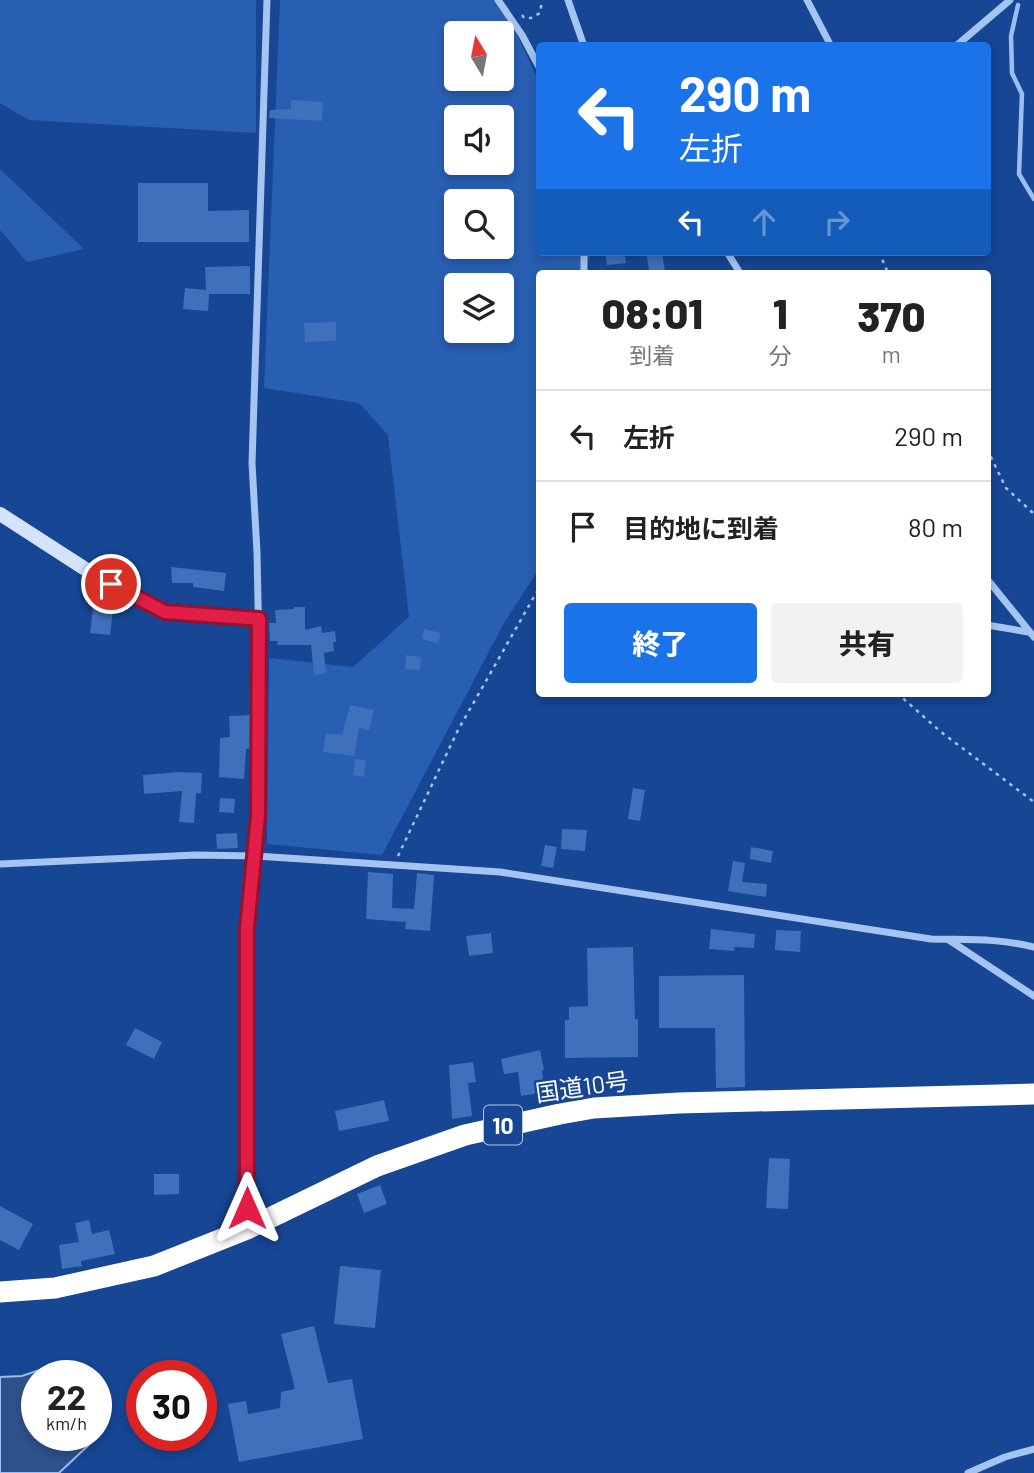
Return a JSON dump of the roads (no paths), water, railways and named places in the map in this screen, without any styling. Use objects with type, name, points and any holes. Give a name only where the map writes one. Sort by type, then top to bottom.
[{"type":"highway","name":"国道10号","points":[[0,1292],[55,1288],[122,1275],[190,1254],[386,1162],[465,1135],[559,1114],[606,1107],[679,1102],[1034,1094]]},
{"type":"street","points":[[247,1229],[247,928],[256,856],[260,702],[252,463],[267,0]]},
{"type":"street","points":[[498,0],[536,62]]},
{"type":"street","points":[[568,0],[583,42]]},
{"type":"street","points":[[807,0],[829,42]]},
{"type":"street","points":[[961,42],[1010,0]]},
{"type":"street","points":[[0,514],[93,574],[165,612],[259,619]]},
{"type":"street","points":[[991,584],[1031,635]]},
{"type":"street","points":[[991,626],[1031,635]]},
{"type":"street","points":[[0,864],[196,855],[256,856],[500,872],[930,939],[967,937],[1034,947]]},
{"type":"street","points":[[948,939],[1034,996]]},
{"type":"street","points":[[968,1473],[1005,1457],[1034,1449]]},
{"type":"waterway","points":[[1018,5],[1011,36],[1012,73],[1022,94],[1019,174],[1034,199]]}]
